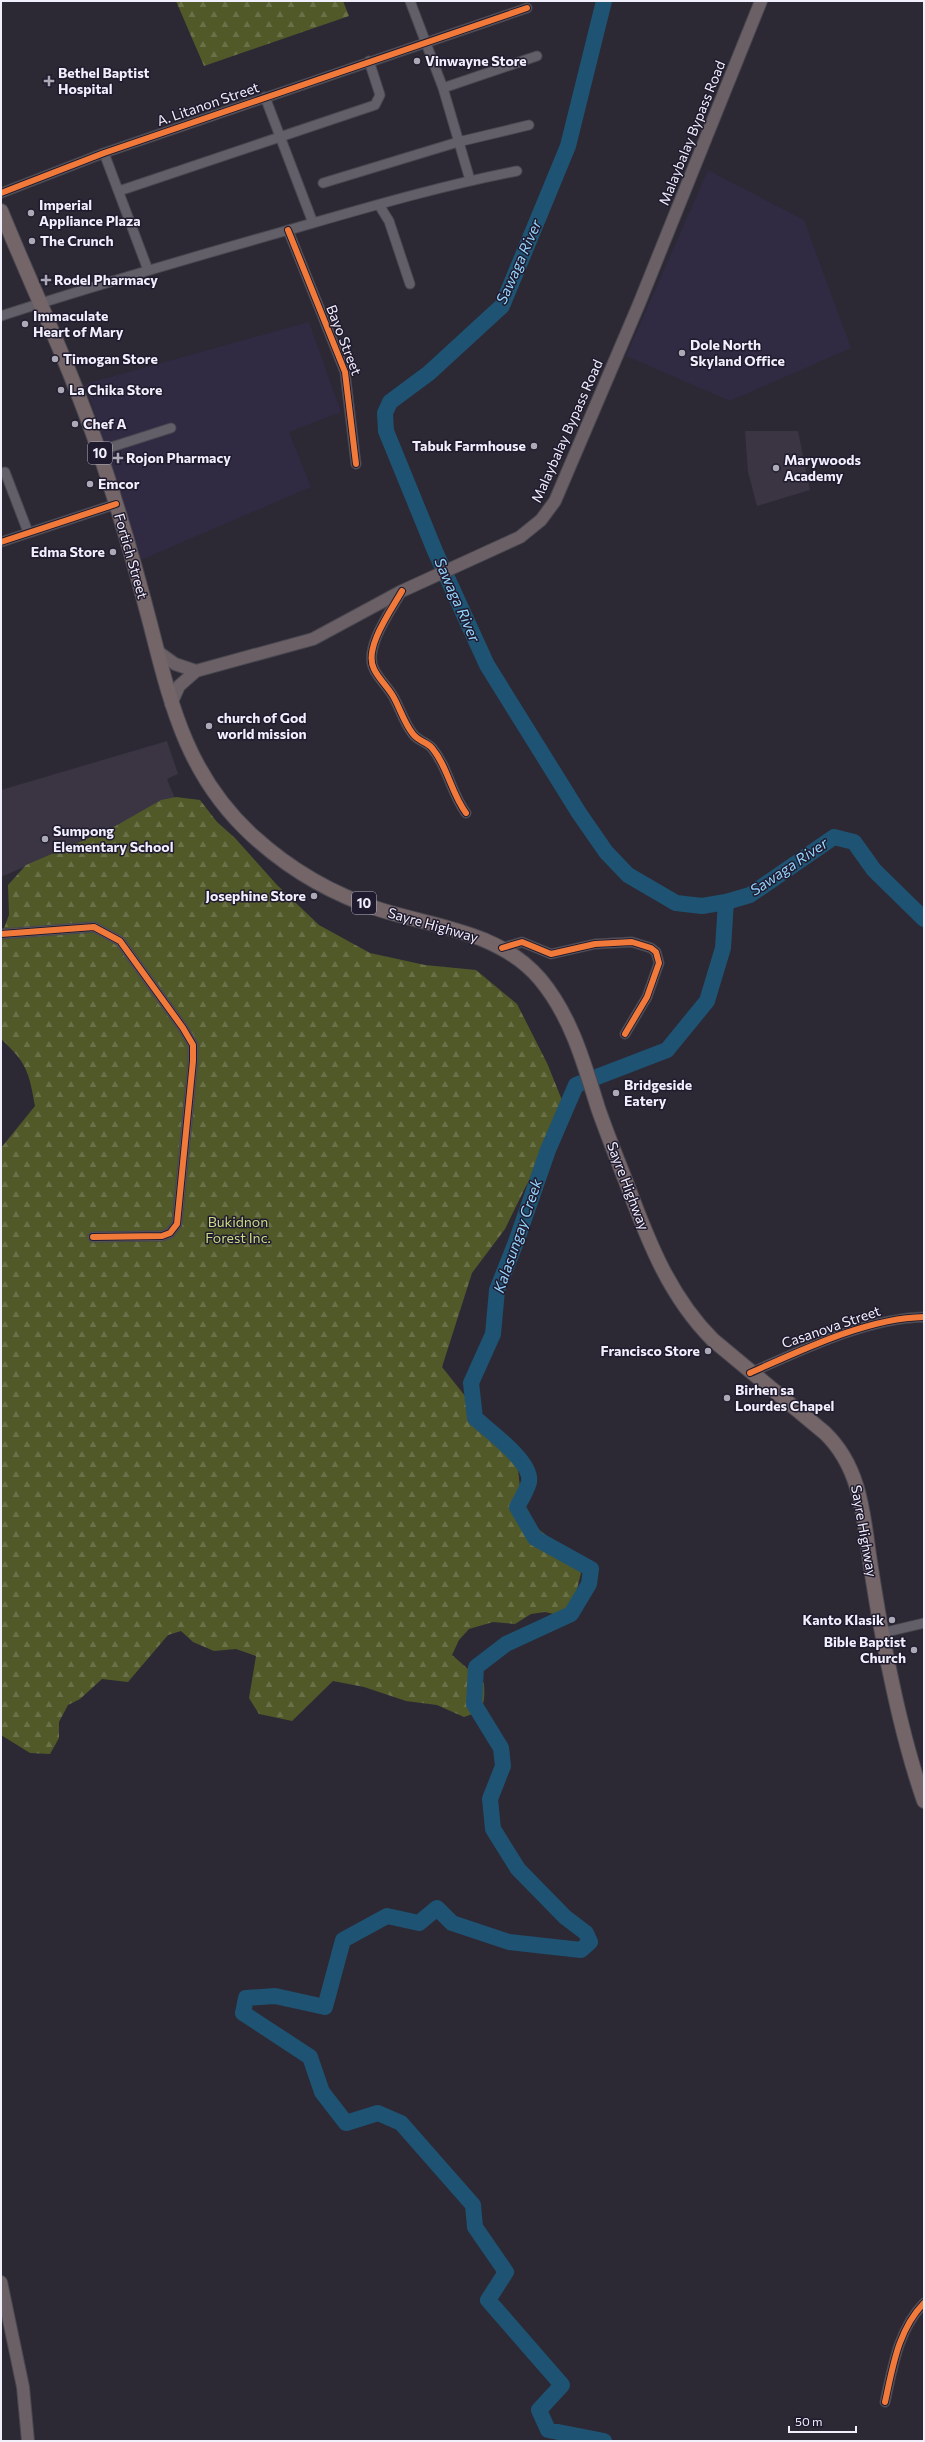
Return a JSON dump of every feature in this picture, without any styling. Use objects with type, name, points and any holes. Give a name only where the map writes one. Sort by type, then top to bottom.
[{"type":"highway","name":"Fortich Street","points":[[2,217],[73,380],[99,451],[116,504],[171,704]]},
{"type":"highway","name":"Sayre Highway","points":[[171,704],[185,742],[210,788],[233,816],[280,858],[305,875],[356,900],[385,911],[468,933],[502,948],[523,963],[539,978],[550,992],[568,1023],[584,1062],[599,1110],[651,1249],[674,1292],[700,1327],[750,1373],[825,1433],[838,1446],[848,1460],[860,1494],[882,1633],[906,1745],[924,1801]]},
{"type":"main road","name":"Malaybalay Bypass Road","points":[[171,704],[179,686],[196,671],[313,639],[402,591],[512,541],[534,528],[548,512],[555,501],[639,304],[761,1]]},
{"type":"main road","points":[[157,651],[175,664],[196,671]]},
{"type":"main road","points":[[1,2282],[5,2314],[23,2387],[28,2441]]},
{"type":"street","points":[[410,1],[443,88],[470,180]]},
{"type":"street","name":"A. Litanon Street","points":[[1,192],[104,153],[369,61],[426,44],[527,8]]},
{"type":"street","points":[[443,88],[537,56]]},
{"type":"street","points":[[119,192],[378,103],[380,95],[369,61]]},
{"type":"street","points":[[266,97],[313,223]]},
{"type":"street","points":[[323,183],[458,142],[529,125]]},
{"type":"street","points":[[104,153],[148,270]]},
{"type":"street","points":[[1,316],[148,270],[288,230],[470,180],[517,171]]},
{"type":"street","points":[[378,205],[389,221],[410,284]]},
{"type":"street","name":"Bayo Street","points":[[288,230],[345,372],[356,464]]},
{"type":"street","points":[[99,451],[171,428]]},
{"type":"street","points":[[5,472],[28,532]]},
{"type":"street","points":[[1,542],[116,504]]},
{"type":"street","points":[[402,591],[376,639],[371,652],[373,668],[399,706],[412,734],[432,747],[441,762],[454,794],[466,813]]},
{"type":"street","points":[[1,934],[94,927],[108,933],[120,941],[183,1028],[193,1045],[193,1061],[177,1224],[170,1233],[162,1236],[93,1237]]},
{"type":"street","points":[[502,948],[522,942],[551,954],[596,944],[632,942],[650,948],[656,952],[659,963],[647,997],[625,1034]]},
{"type":"street","name":"Casanova Street","points":[[750,1373],[798,1352],[865,1328],[890,1322],[924,1317]]},
{"type":"street","points":[[882,1633],[924,1623]]},
{"type":"street","points":[[885,2402],[900,2340],[907,2324],[924,2303]]},
{"type":"shaded area","points":[[708,170],[804,220],[851,348],[730,401],[626,356]]},
{"type":"shaded area","points":[[309,322],[341,412],[289,432],[311,487],[141,560],[85,384]]},
{"type":"shaded area","name":"Marywoods Academy","points":[[745,431],[798,431],[810,490],[757,506],[748,472]]},
{"type":"shaded area","name":"Sumpong Elementary School","points":[[167,741],[178,774],[167,779],[176,801],[1,877],[1,790]]},
{"type":"green space","points":[[176,1],[343,1],[349,16],[204,66]]},
{"type":"green space","name":"Bukidnon Forest Inc.","points":[[176,797],[200,800],[217,822],[235,838],[277,885],[319,925],[370,953],[425,965],[476,970],[517,1004],[547,1063],[566,1110],[548,1150],[526,1186],[505,1229],[472,1273],[442,1367],[500,1440],[518,1469],[521,1497],[537,1528],[562,1548],[581,1573],[574,1601],[563,1616],[545,1612],[531,1614],[515,1624],[493,1622],[469,1629],[459,1640],[452,1655],[484,1683],[484,1701],[480,1709],[464,1717],[437,1705],[406,1701],[364,1687],[333,1681],[292,1721],[259,1714],[249,1698],[256,1656],[236,1649],[214,1651],[193,1642],[181,1631],[168,1635],[128,1682],[102,1679],[80,1699],[68,1705],[59,1722],[59,1738],[50,1754],[30,1753],[1,1735],[1,1148],[35,1106],[26,1069],[10,1047],[1,1039],[1,936],[9,915],[8,885],[26,865],[112,828],[161,800]]},
{"type":"waterway","name":"Sawaga River","points":[[604,1],[568,146],[502,306],[429,373],[390,402],[385,413],[386,431],[435,551],[487,665],[579,813],[606,852],[628,875],[676,903],[702,906],[726,902],[750,895],[834,837],[854,842],[874,870],[924,919]]},
{"type":"waterway","name":"Kalasungay Creek","points":[[604,2441],[548,2430],[539,2410],[562,2385],[488,2300],[506,2272],[475,2227],[473,2205],[401,2123],[378,2113],[346,2123],[322,2092],[310,2057],[243,2013],[246,1998],[275,1996],[325,2007],[343,1940],[387,1916],[419,1923],[437,1908],[452,1923],[509,1942],[581,1950],[590,1942],[586,1933],[565,1917],[518,1869],[493,1829],[490,1799],[503,1766],[501,1748],[474,1704],[476,1667],[506,1644],[571,1614],[589,1584],[591,1569],[535,1538],[517,1507],[528,1485],[528,1474],[524,1465],[517,1456],[499,1438],[475,1418],[471,1383],[493,1334],[497,1290],[516,1242],[548,1150],[576,1085],[667,1050],[707,1001],[723,948],[726,902]]},
{"type":"cycle path","points":[[1,193],[104,153],[527,8]]},
{"type":"cycle path","points":[[288,230],[345,372],[356,464]]},
{"type":"cycle path","points":[[1,542],[116,504]]},
{"type":"cycle path","points":[[402,591],[375,640],[372,650],[374,669],[393,696],[410,730],[417,738],[430,746],[437,755],[466,813]]},
{"type":"cycle path","points":[[1,934],[94,927],[120,941],[183,1028],[193,1045],[193,1061],[177,1224],[170,1233],[162,1236],[93,1237]]},
{"type":"cycle path","points":[[502,948],[522,942],[551,954],[595,944],[632,942],[651,948],[656,952],[659,963],[647,997],[625,1034]]},
{"type":"cycle path","points":[[750,1373],[813,1345],[858,1329],[880,1323],[924,1317]]},
{"type":"cycle path","points":[[885,2402],[894,2362],[902,2337],[915,2314],[924,2303]]},
{"type":"place","name":"Vinwayne Store","points":[[417,61]]},
{"type":"place","name":"Bethel Baptist Hospital","points":[[49,81]]},
{"type":"place","name":"Imperial Appliance Plaza","points":[[31,213]]},
{"type":"place","name":"The Crunch","points":[[32,241]]},
{"type":"place","name":"Rodel Pharmacy","points":[[46,280]]},
{"type":"place","name":"Immaculate Heart of Mary","points":[[25,324]]},
{"type":"place","name":"Dole North Skyland Office","points":[[682,353]]},
{"type":"place","name":"Timogan Store","points":[[55,359]]},
{"type":"place","name":"La Chika Store","points":[[61,390]]},
{"type":"place","name":"Chef A","points":[[75,424]]},
{"type":"place","name":"Tabuk Farmhouse","points":[[534,446]]},
{"type":"place","name":"Rojon Pharmacy","points":[[118,458]]},
{"type":"place","name":"Marywoods Academy","points":[[776,468]]},
{"type":"place","name":"Emcor","points":[[90,484]]},
{"type":"place","name":"Edma Store","points":[[113,552]]},
{"type":"place","name":"church of God world mission","points":[[209,726]]},
{"type":"place","name":"Sumpong Elementary School","points":[[45,839]]},
{"type":"place","name":"Josephine Store","points":[[314,896]]},
{"type":"place","name":"Bridgeside Eatery","points":[[616,1093]]},
{"type":"place","name":"Francisco Store","points":[[708,1351]]},
{"type":"place","name":"Birhen sa Lourdes Chapel","points":[[727,1398]]},
{"type":"place","name":"Kanto Klasik","points":[[892,1620]]},
{"type":"place","name":"Bible Baptist Church","points":[[914,1650]]}]
